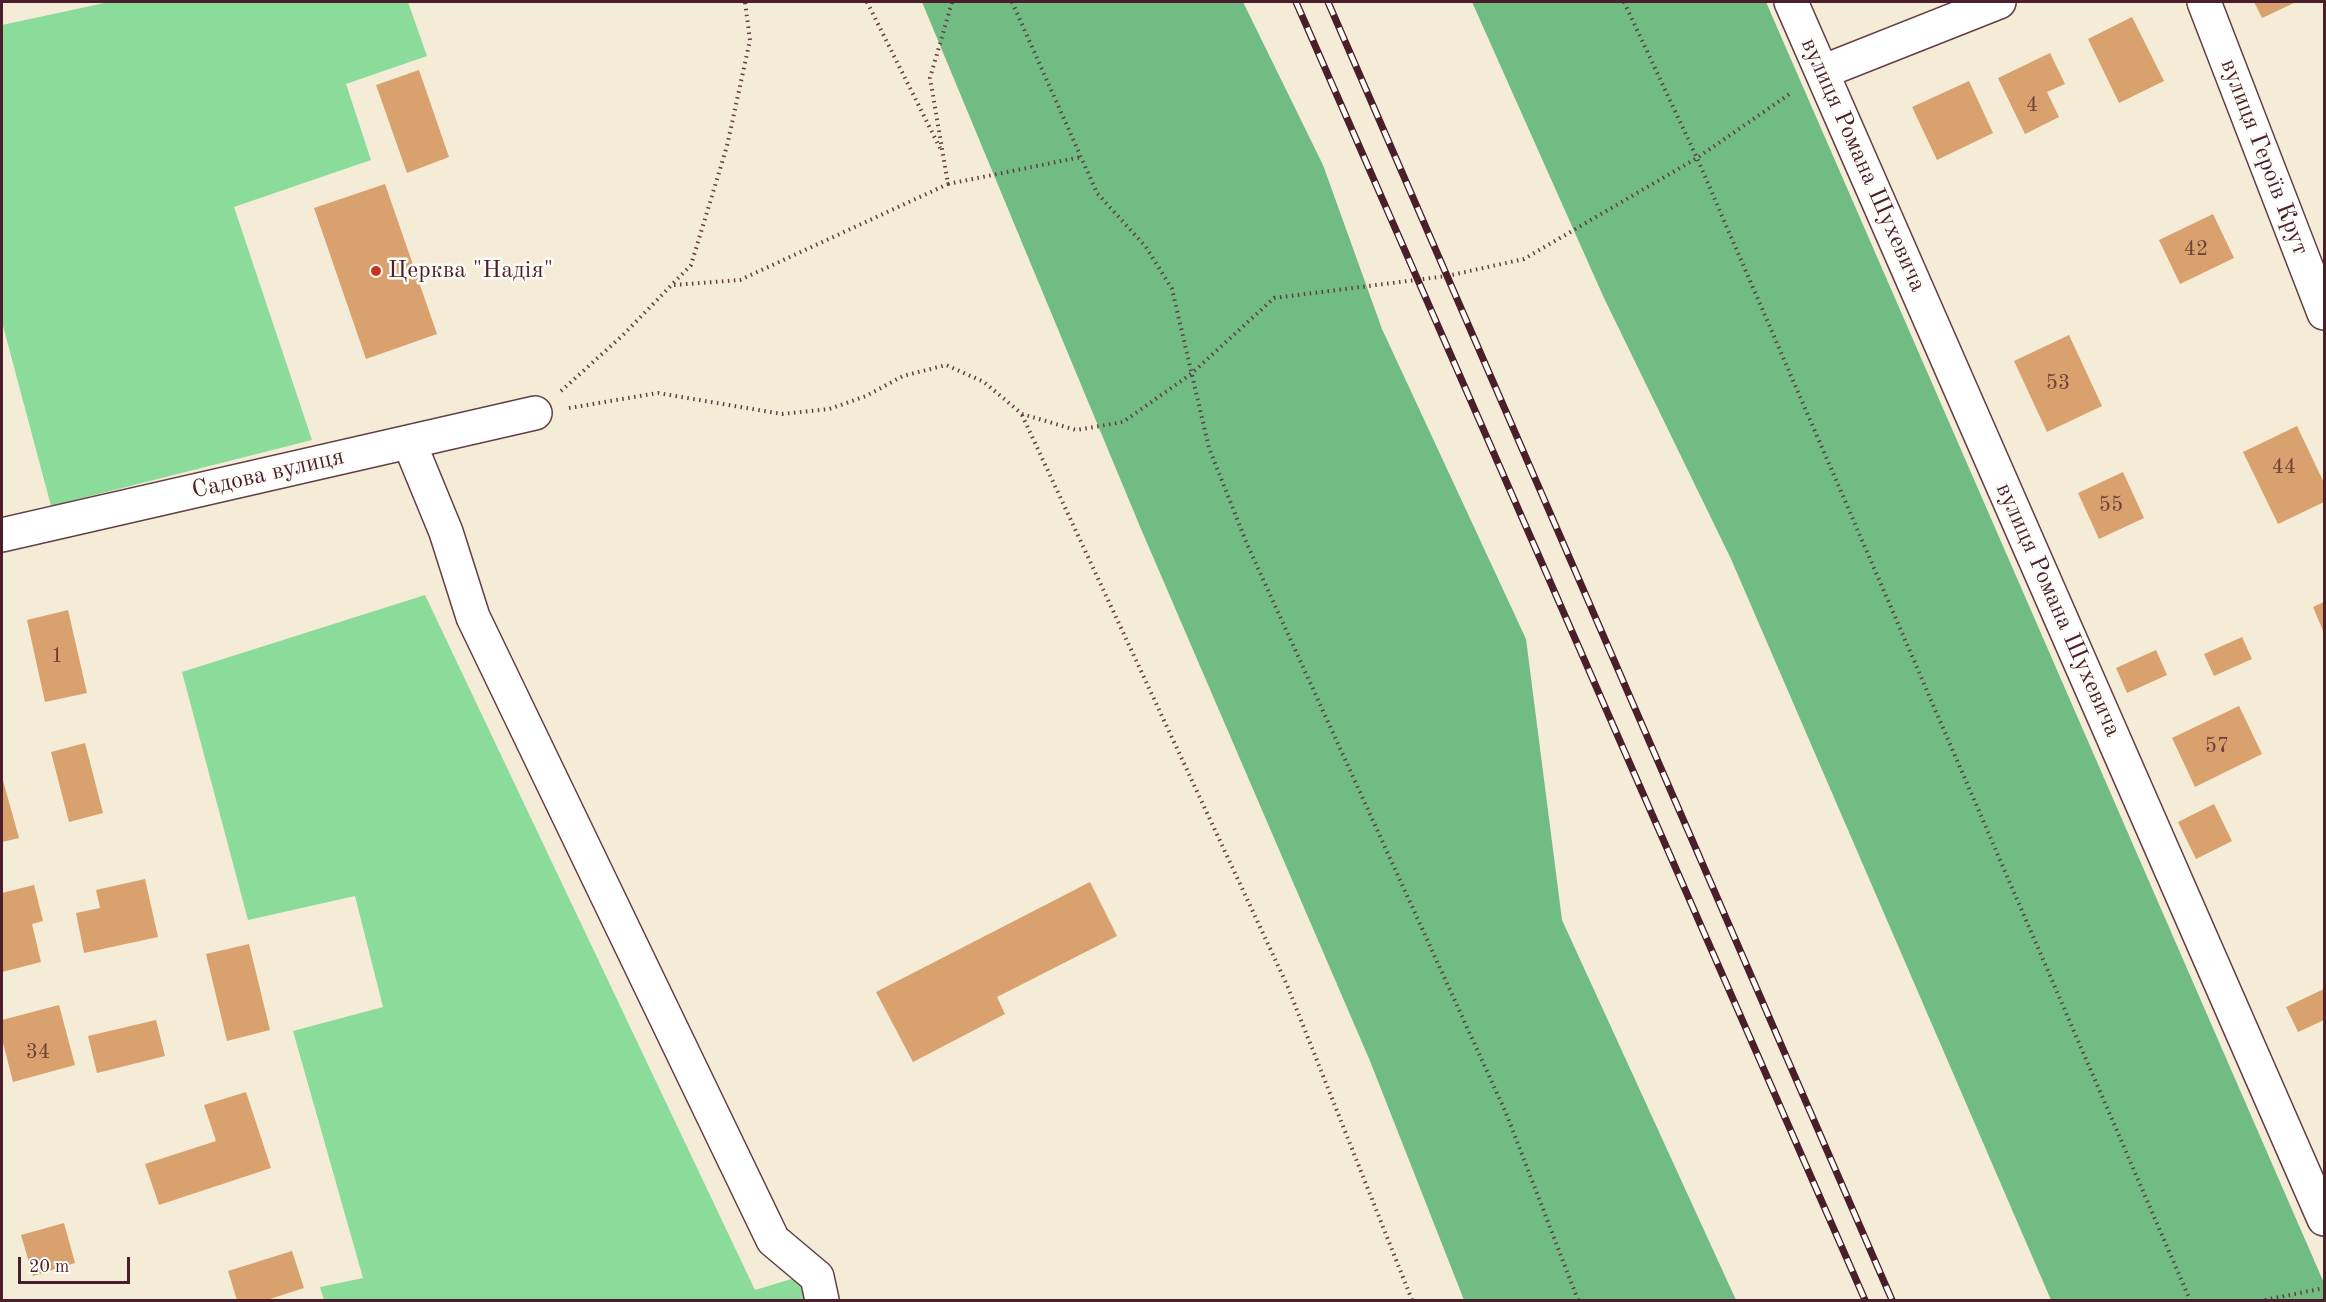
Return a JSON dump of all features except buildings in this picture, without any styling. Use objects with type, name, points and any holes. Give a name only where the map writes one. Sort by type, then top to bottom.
[{"type":"street","name":"вулиця Романа Шухевича","points":[[1791,2],[2325,1219]]},
{"type":"street","points":[[1822,72],[1999,2]]},
{"type":"street","name":"вулиця Героїв Крут","points":[[2204,2],[2325,313]]},
{"type":"street","name":"Садова вулиця","points":[[2,535],[536,413]]},
{"type":"street","points":[[409,442],[447,532],[478,627],[773,1240],[817,1276],[822,1300]]},
{"type":"path","points":[[536,413],[623,335],[691,265],[727,146],[750,40],[745,2]]},
{"type":"path","points":[[867,2],[943,154]]},
{"type":"path","points":[[948,184],[930,78],[952,2]]},
{"type":"path","points":[[1012,2],[1097,193],[1146,247],[1172,290],[1209,448],[1247,544],[1506,1113],[1578,1300]]},
{"type":"path","points":[[1624,2],[1697,158],[2190,1300]]},
{"type":"path","points":[[536,413],[658,393],[782,414],[829,409],[866,396],[903,376],[946,365],[984,382],[1022,414],[1076,430],[1123,422],[1191,374],[1274,298],[1447,276],[1524,259],[1697,158],[1822,72]]},
{"type":"path","points":[[672,285],[740,280],[948,184],[1081,157]]},
{"type":"path","points":[[1022,414],[1287,985],[1412,1300]]},
{"type":"path","points":[[2265,1300],[2325,1288]]},
{"type":"green space","points":[[109,2],[408,2],[427,56],[346,84],[371,160],[234,207],[312,440],[51,506],[2,322],[2,25]]},
{"type":"green space","points":[[922,2],[1243,2],[1323,165],[1382,329],[1526,639],[1562,920],[1736,1300],[1464,1300],[1370,1061],[1141,529]]},
{"type":"green space","points":[[1472,2],[1766,2],[2324,1283],[2324,1300],[2051,1300],[1731,559],[1604,298]]},
{"type":"green space","points":[[425,595],[755,1290],[798,1277],[808,1300],[324,1300],[320,1287],[363,1278],[293,1031],[383,1007],[355,896],[248,920],[182,672]]},
{"type":"railway","points":[[1296,2],[1865,1300]]},
{"type":"railway","points":[[1328,2],[1892,1300]]},
{"type":"place","name":"Церква \"Надія\"","points":[[376,271]]}]
